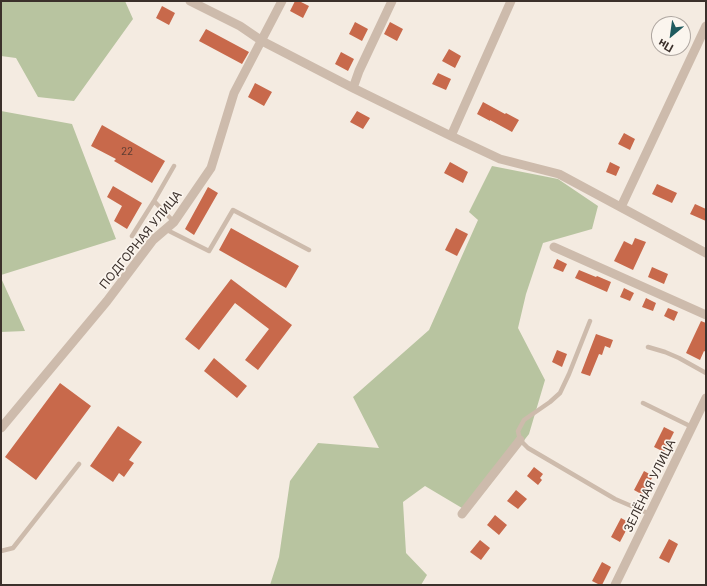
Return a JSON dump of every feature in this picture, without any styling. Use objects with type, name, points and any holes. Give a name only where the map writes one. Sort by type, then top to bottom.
[{"type":"street","points":[[190,1],[240,26],[262,41],[451,136],[500,159],[559,174],[706,253]]},
{"type":"street","name":"ПОДГОРНАЯ УЛИЦА","points":[[1,428],[107,301],[153,240],[174,222],[211,168],[234,94],[282,1]]},
{"type":"street","points":[[353,88],[359,71],[392,1]]},
{"type":"street","points":[[451,136],[511,1]]},
{"type":"street","points":[[621,207],[706,26]]},
{"type":"street","points":[[554,247],[706,314]]},
{"type":"street","name":"ЗЕЛЁНАЯ УЛИЦА","points":[[615,585],[706,398]]},
{"type":"street","points":[[462,514],[520,440]]},
{"type":"lane","points":[[132,236],[174,166]]},
{"type":"lane","points":[[154,201],[174,222]]},
{"type":"lane","points":[[165,230],[209,251],[234,210],[309,250]]},
{"type":"lane","points":[[590,321],[560,393],[550,402],[524,420],[518,431],[520,440],[528,448],[615,499],[650,514]]},
{"type":"lane","points":[[648,346],[679,358],[706,373]]},
{"type":"lane","points":[[643,403],[692,427]]},
{"type":"lane","points":[[1,551],[13,548],[79,464]]},
{"type":"green space","points":[[1,1],[125,1],[133,19],[74,101],[38,97],[16,58],[1,56]]},
{"type":"green space","points":[[1,111],[72,124],[116,239],[1,275]]},
{"type":"green space","points":[[492,166],[558,179],[598,206],[592,229],[543,243],[526,294],[518,328],[545,380],[529,434],[485,491],[467,511],[425,486],[403,502],[406,553],[427,575],[421,585],[270,585],[279,557],[290,481],[318,443],[379,448],[353,397],[429,330],[478,220],[469,212]]},
{"type":"green space","points":[[1,278],[25,331],[1,332]]},
{"type":"building","points":[[295,1],[299,1],[309,6],[303,18],[290,11]]},
{"type":"building","points":[[162,6],[175,13],[169,25],[156,18]]},
{"type":"building","points":[[355,22],[368,29],[362,41],[349,34]]},
{"type":"building","points":[[390,22],[403,29],[397,41],[384,34]]},
{"type":"building","points":[[206,29],[249,52],[242,64],[199,41]]},
{"type":"building","points":[[449,49],[461,56],[455,68],[442,61]]},
{"type":"building","points":[[341,52],[354,59],[348,71],[335,64]]},
{"type":"building","points":[[438,73],[451,79],[446,90],[432,84]]},
{"type":"building","points":[[255,83],[272,92],[264,106],[248,97]]},
{"type":"building","points":[[483,102],[519,120],[512,132],[477,114]]},
{"type":"building","points":[[357,111],[370,118],[363,129],[350,122]]},
{"type":"building","points":[[102,125],[165,161],[152,183],[114,161],[116,159],[91,146]]},
{"type":"building","points":[[624,133],[635,139],[630,150],[618,144]]},
{"type":"building","points":[[450,162],[468,172],[463,183],[444,173]]},
{"type":"building","points":[[610,162],[620,167],[616,176],[606,172]]},
{"type":"building","points":[[657,184],[677,193],[672,203],[652,194]]},
{"type":"building","points":[[113,186],[142,203],[127,229],[114,221],[122,206],[107,197]]},
{"type":"building","points":[[208,187],[218,193],[194,235],[185,229]]},
{"type":"building","points":[[695,204],[706,209],[706,221],[690,214]]},
{"type":"building","points":[[231,228],[299,266],[286,288],[219,250]]},
{"type":"building","points":[[456,228],[468,234],[457,256],[445,250]]},
{"type":"building","points":[[635,238],[646,242],[633,270],[614,261],[624,241],[632,245]]},
{"type":"building","points":[[557,259],[567,264],[563,272],[553,268]]},
{"type":"building","points":[[652,267],[668,274],[664,284],[648,277]]},
{"type":"building","points":[[579,270],[611,282],[607,292],[575,278]]},
{"type":"building","points":[[231,279],[292,325],[258,370],[245,360],[269,329],[235,303],[199,350],[185,339]]},
{"type":"building","points":[[624,288],[634,293],[630,301],[620,297]]},
{"type":"building","points":[[646,298],[656,303],[653,311],[642,307]]},
{"type":"building","points":[[668,308],[678,312],[674,321],[664,316]]},
{"type":"building","points":[[701,321],[706,323],[706,352],[704,351],[700,360],[686,353]]},
{"type":"building","points":[[596,334],[613,340],[610,348],[605,346],[602,355],[599,354],[590,376],[581,373]]},
{"type":"building","points":[[557,350],[567,354],[562,367],[552,362]]},
{"type":"building","points":[[214,358],[247,386],[237,398],[204,371]]},
{"type":"building","points":[[60,383],[91,406],[36,480],[5,457]]},
{"type":"building","points":[[118,426],[142,442],[129,460],[134,463],[124,477],[119,473],[113,482],[90,466]]},
{"type":"building","points":[[664,427],[674,432],[664,452],[654,447]]},
{"type":"building","points":[[534,467],[543,474],[540,478],[542,480],[538,485],[527,476]]},
{"type":"building","points":[[644,471],[653,476],[643,495],[634,490]]},
{"type":"building","points":[[516,490],[527,499],[518,509],[507,501]]},
{"type":"building","points":[[495,515],[507,525],[499,535],[487,525]]},
{"type":"building","points":[[621,518],[630,523],[620,542],[611,537]]},
{"type":"building","points":[[669,539],[678,544],[669,563],[659,558]]},
{"type":"building","points":[[480,540],[490,548],[481,560],[470,552]]},
{"type":"building","points":[[602,562],[611,567],[602,585],[600,585],[592,581]]}]
